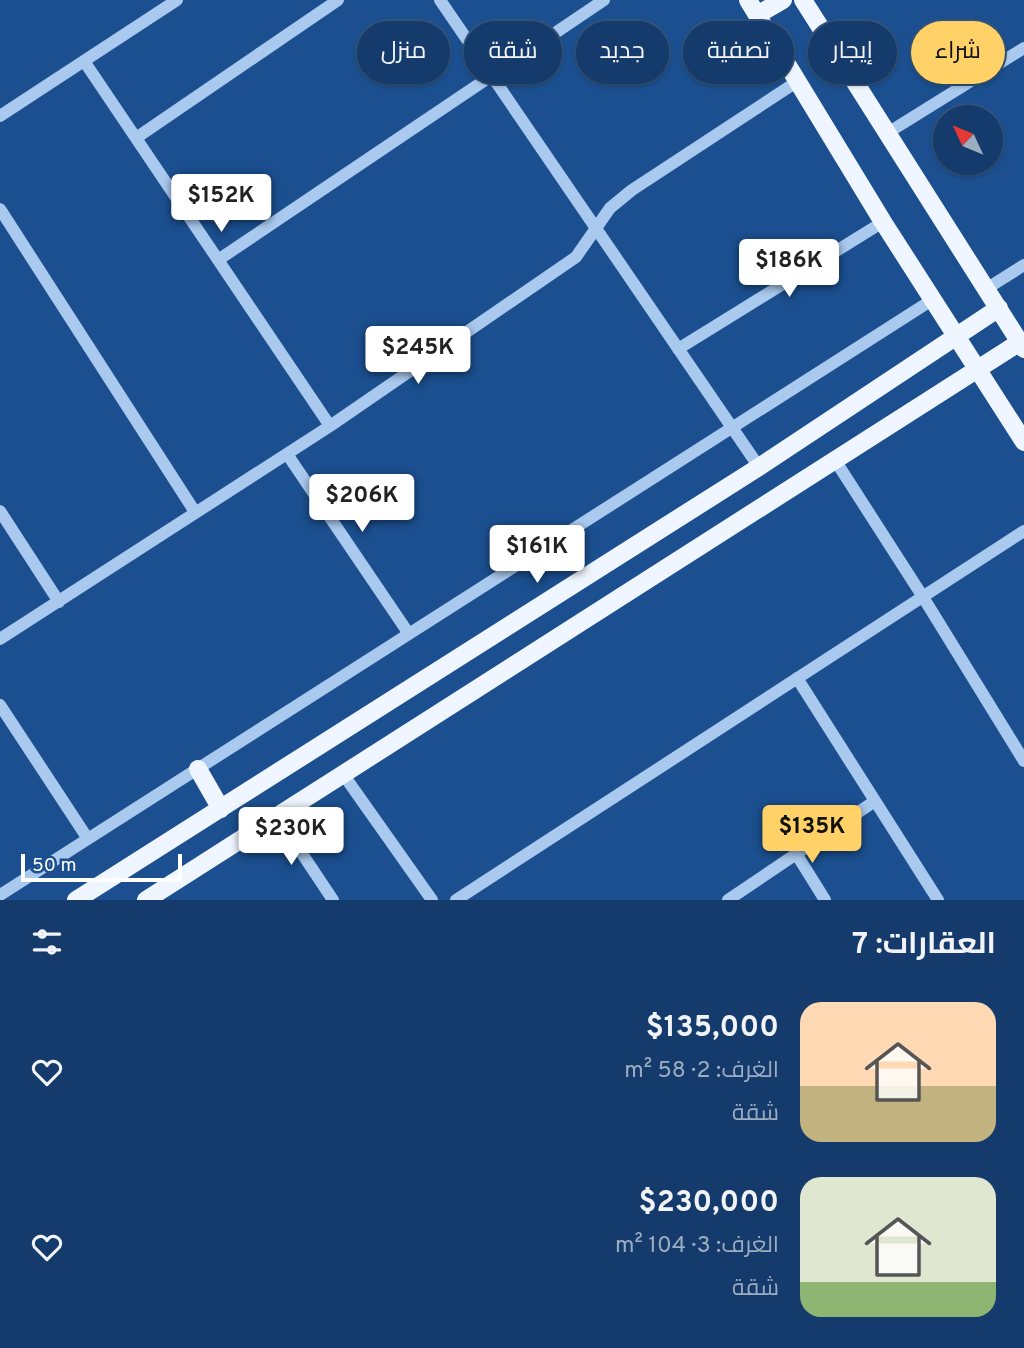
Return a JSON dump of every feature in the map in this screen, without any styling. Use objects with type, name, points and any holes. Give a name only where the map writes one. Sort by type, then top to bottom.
[{"type":"main road","points":[[782,0],[753,8],[883,222],[1024,442]]},
{"type":"main road","points":[[148,900],[977,369],[1022,346],[803,0]]},
{"type":"main road","points":[[76,900],[96,895],[221,809],[759,467],[999,308]]},
{"type":"main road","points":[[198,769],[221,809]]},
{"type":"street","points":[[0,116],[177,0]]},
{"type":"street","points":[[136,138],[338,0]]},
{"type":"street","points":[[440,0],[464,35]]},
{"type":"street","points":[[562,28],[604,0]]},
{"type":"street","points":[[888,132],[1024,48]]},
{"type":"street","points":[[84,61],[330,426]]},
{"type":"street","points":[[0,639],[330,426],[576,257],[610,208],[632,190],[798,81]]},
{"type":"street","points":[[218,260],[480,84]]},
{"type":"street","points":[[497,84],[759,467]]},
{"type":"street","points":[[0,209],[195,512]]},
{"type":"street","points":[[678,349],[883,222]]},
{"type":"street","points":[[986,289],[1024,265]]},
{"type":"street","points":[[0,895],[932,300]]},
{"type":"street","points":[[287,453],[409,634]]},
{"type":"street","points":[[835,460],[1024,761]]},
{"type":"street","points":[[0,511],[59,602]]},
{"type":"street","points":[[456,900],[1024,531]]},
{"type":"street","points":[[797,678],[938,900]]},
{"type":"street","points":[[0,705],[88,839]]},
{"type":"street","points":[[343,774],[432,900]]},
{"type":"street","points":[[728,900],[875,800]]},
{"type":"street","points":[[277,816],[333,900]]},
{"type":"street","points":[[797,855],[825,900]]}]
